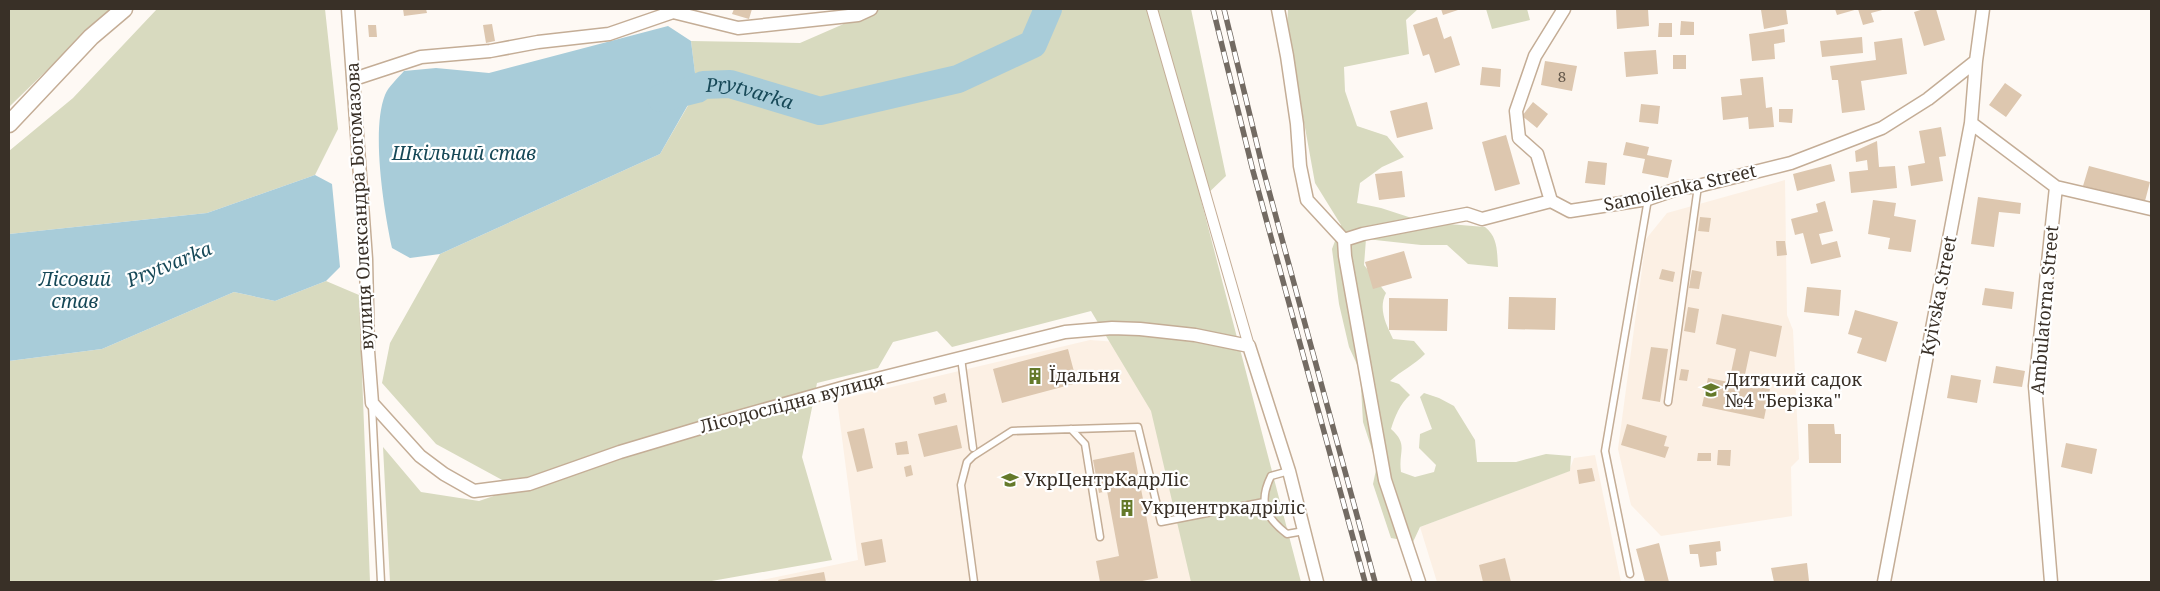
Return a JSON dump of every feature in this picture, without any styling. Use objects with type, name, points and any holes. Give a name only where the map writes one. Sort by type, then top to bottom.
[{"type":"street","points":[[9,124],[91,37],[124,9]]},
{"type":"street","name":"вулиця Олександра Богомазова","points":[[348,9],[366,258],[368,352],[372,403]]},
{"type":"street","points":[[354,79],[421,57],[490,52],[538,42],[609,34],[673,12],[738,28],[858,15],[871,9]]},
{"type":"street","points":[[1152,9],[1249,346],[1289,471],[1317,582]]},
{"type":"street","points":[[1278,9],[1297,124],[1300,166],[1308,200],[1344,240],[1345,256],[1384,480],[1419,582]]},
{"type":"street","points":[[1344,240],[1363,234],[1467,214],[1482,219],[1550,201],[1537,154],[1519,138],[1516,112],[1535,56],[1564,9]]},
{"type":"street","name":"Kyivska Street","points":[[1884,582],[1971,123],[1976,61],[1983,9]]},
{"type":"street","name":"Samoilenka Street","points":[[1550,201],[1570,211],[1648,199],[1680,188],[1698,186],[1791,163],[1882,128],[1928,99],[1976,61]]},
{"type":"street","points":[[1971,123],[2056,187],[2151,209]]},
{"type":"street","name":"Ambulatorna Street","points":[[2051,582],[2035,386],[2056,187]]},
{"type":"street","name":"Лісодослідна вулиця","points":[[372,403],[420,456],[444,474],[474,491],[529,484],[620,452],[717,423],[1065,332],[1112,328],[1195,335],[1249,346]]},
{"type":"lane","points":[[1668,402],[1698,186]]},
{"type":"lane","points":[[1630,574],[1605,451],[1648,199]]},
{"type":"lane","points":[[961,358],[973,448]]},
{"type":"lane","points":[[372,403],[381,582]]},
{"type":"lane","points":[[974,582],[961,486],[967,462],[973,456],[1012,431],[1138,427],[1161,522],[1264,502]]},
{"type":"lane","points":[[1071,429],[1085,444],[1100,536]]},
{"type":"lane","points":[[1289,471],[1271,476],[1264,489],[1264,507],[1272,523],[1287,534],[1304,531]]},
{"type":"shaded area","name":"Дитячий садок №4 \"Берізка\"","points":[[1785,180],[1787,315],[1793,330],[1799,459],[1791,467],[1792,516],[1661,536],[1631,505],[1618,449],[1646,239],[1667,213]]},
{"type":"shaded area","name":"УкрЦентрКадрЛіс","points":[[1090,340],[1145,344],[1195,582],[752,582],[858,560],[837,400]]},
{"type":"shaded area","points":[[1595,455],[1621,582],[1437,582],[1420,527],[1569,471],[1574,458]]},
{"type":"green space","points":[[9,9],[110,9],[9,107]]},
{"type":"green space","points":[[157,9],[325,9],[338,129],[315,175],[207,213],[9,234],[9,151],[73,98]]},
{"type":"green space","points":[[878,9],[1191,9],[1226,176],[1201,200],[1301,582],[1191,582],[1151,411],[1091,311],[952,347],[937,331],[893,342],[878,368],[817,383],[802,457],[832,560],[706,582],[390,582],[383,447],[421,492],[479,501],[517,488],[436,444],[382,383],[390,343],[440,254],[660,154],[697,90],[691,41],[800,43]]},
{"type":"green space","points":[[1288,9],[1418,9],[1406,20],[1409,54],[1344,67],[1345,91],[1357,126],[1387,136],[1404,157],[1382,167],[1360,183],[1357,203],[1381,208],[1424,222],[1485,227],[1495,240],[1498,267],[1468,264],[1447,245],[1421,245],[1366,239],[1364,265],[1386,293],[1383,311],[1393,339],[1414,341],[1425,354],[1390,381],[1399,384],[1410,395],[1398,410],[1391,429],[1401,444],[1401,472],[1415,477],[1434,472],[1436,465],[1419,448],[1420,434],[1432,429],[1420,397],[1424,393],[1454,406],[1475,440],[1477,462],[1516,462],[1546,454],[1571,456],[1570,471],[1420,527],[1413,542],[1391,538],[1373,484],[1377,465],[1363,422],[1360,371],[1349,347],[1339,304],[1332,249],[1341,225],[1315,183],[1287,28]]},
{"type":"green space","points":[[1486,9],[1527,9],[1530,20],[1492,29]]},
{"type":"green space","points":[[326,281],[359,295],[370,582],[9,582],[9,361],[102,349],[234,292],[275,301]]},
{"type":"water","name":"Шкільний став","points":[[668,26],[691,41],[697,89],[660,154],[440,254],[410,258],[392,248],[380,171],[379,128],[386,92],[404,71],[436,68],[489,73]]},
{"type":"water","name":"Лісовий став","points":[[315,175],[332,184],[340,267],[326,281],[275,301],[234,292],[102,349],[9,361],[9,234],[207,213]]},
{"type":"building","points":[[403,9],[426,9],[427,13],[404,16]]},
{"type":"building","points":[[734,9],[752,9],[749,19],[732,14]]},
{"type":"building","points":[[1441,9],[1461,9],[1443,15]]},
{"type":"building","points":[[1616,9],[1648,9],[1649,26],[1617,29]]},
{"type":"building","points":[[1786,9],[1788,24],[1764,29],[1761,10]]},
{"type":"building","points":[[1835,9],[1858,9],[1837,15]]},
{"type":"building","points":[[1858,9],[1886,9],[1871,13],[1874,22],[1863,25]]},
{"type":"building","points":[[1924,9],[1936,9],[1945,40],[1924,46],[1914,12]]},
{"type":"building","points":[[1437,17],[1444,39],[1451,36],[1460,65],[1435,73],[1429,54],[1423,56],[1413,25]]},
{"type":"building","points":[[1681,21],[1694,22],[1694,35],[1680,35]]},
{"type":"building","points":[[1659,23],[1672,23],[1672,37],[1658,37]]},
{"type":"building","points":[[492,24],[495,41],[486,43],[483,25]]},
{"type":"building","points":[[368,25],[376,25],[377,37],[369,37]]},
{"type":"building","points":[[1784,29],[1785,42],[1774,44],[1775,59],[1752,61],[1749,34]]},
{"type":"building","points":[[1862,37],[1863,53],[1822,57],[1820,41]]},
{"type":"building","points":[[1902,38],[1907,74],[1861,81],[1865,110],[1842,113],[1838,80],[1832,80],[1830,66],[1876,60],[1874,42]]},
{"type":"building","points":[[1656,50],[1658,74],[1626,77],[1624,52]]},
{"type":"building","points":[[1673,55],[1686,55],[1686,69],[1673,69]]},
{"type":"building","points":[[1545,61],[1577,66],[1572,91],[1541,85]]},
{"type":"building","points":[[1482,67],[1501,69],[1500,87],[1480,85]]},
{"type":"building","points":[[1763,77],[1766,108],[1772,107],[1774,127],[1749,129],[1748,117],[1723,120],[1721,97],[1742,95],[1740,79]]},
{"type":"building","points":[[2005,83],[2022,95],[2006,117],[1989,105]]},
{"type":"building","points":[[1427,102],[1433,129],[1397,138],[1390,111]]},
{"type":"building","points":[[1533,102],[1548,114],[1537,128],[1522,116]]},
{"type":"building","points":[[1641,104],[1660,106],[1658,124],[1639,122]]},
{"type":"building","points":[[1779,109],[1793,109],[1792,123],[1779,122]]},
{"type":"building","points":[[1941,127],[1946,156],[1939,157],[1943,181],[1911,186],[1908,166],[1925,163],[1919,131]]},
{"type":"building","points":[[1506,135],[1520,184],[1495,191],[1482,142]]},
{"type":"building","points":[[1877,141],[1879,167],[1895,166],[1897,188],[1851,193],[1849,172],[1868,170],[1867,160],[1856,162],[1855,151]]},
{"type":"building","points":[[1626,142],[1649,147],[1647,155],[1672,160],[1668,178],[1642,173],[1645,159],[1623,155]]},
{"type":"building","points":[[1588,161],[1607,163],[1605,185],[1585,183]]},
{"type":"building","points":[[1831,164],[1835,181],[1797,191],[1793,174]]},
{"type":"building","points":[[2089,166],[2150,182],[2145,201],[2083,186]]},
{"type":"building","points":[[1402,171],[1405,197],[1379,200],[1375,174]]},
{"type":"building","points":[[1978,197],[2021,203],[2020,214],[1999,212],[1994,247],[1971,244]]},
{"type":"building","points":[[1873,200],[1896,203],[1894,216],[1916,220],[1911,252],[1888,249],[1890,238],[1868,234]]},
{"type":"building","points":[[1825,201],[1833,231],[1819,234],[1822,245],[1837,241],[1841,257],[1811,264],[1803,233],[1795,235],[1791,219],[1818,212],[1816,204]]},
{"type":"building","points":[[1700,217],[1711,218],[1709,232],[1698,231]]},
{"type":"building","points":[[1776,241],[1785,241],[1787,255],[1777,256]]},
{"type":"building","points":[[1404,251],[1412,278],[1373,289],[1365,262]]},
{"type":"building","points":[[1662,269],[1675,272],[1673,282],[1659,279]]},
{"type":"building","points":[[1692,270],[1702,272],[1699,289],[1689,288]]},
{"type":"building","points":[[1807,287],[1841,290],[1839,316],[1804,312]]},
{"type":"building","points":[[1985,288],[2014,292],[2012,309],[1982,305]]},
{"type":"building","points":[[1509,297],[1556,298],[1555,330],[1508,329]]},
{"type":"building","points":[[1389,298],[1448,299],[1447,331],[1389,330]]},
{"type":"building","points":[[1688,307],[1699,309],[1695,333],[1684,331]]},
{"type":"building","points":[[1855,310],[1898,322],[1886,362],[1857,353],[1862,338],[1848,334]]},
{"type":"building","points":[[1722,314],[1782,326],[1776,357],[1750,351],[1743,384],[1770,389],[1764,419],[1702,406],[1708,378],[1729,382],[1736,349],[1716,344]]},
{"type":"building","points":[[1651,347],[1668,349],[1660,402],[1642,399]]},
{"type":"building","name":"Їдальня","points":[[1068,349],[1077,383],[1002,403],[993,369]]},
{"type":"building","points":[[1996,366],[2025,371],[2022,387],[1993,383]]},
{"type":"building","points":[[1681,369],[1689,370],[1687,381],[1679,380]]},
{"type":"building","points":[[1951,375],[1981,380],[1977,403],[1947,398]]},
{"type":"building","points":[[945,393],[947,402],[935,405],[933,397]]},
{"type":"building","points":[[1627,424],[1667,436],[1664,446],[1669,447],[1665,458],[1621,445]]},
{"type":"building","points":[[1808,424],[1834,424],[1835,434],[1841,434],[1841,463],[1809,463]]},
{"type":"building","points":[[957,425],[962,448],[924,457],[918,434]]},
{"type":"building","points":[[864,428],[873,468],[857,472],[847,432]]},
{"type":"building","points":[[907,441],[909,454],[897,455],[895,443]]},
{"type":"building","points":[[2066,443],[2097,449],[2092,474],[2061,467]]},
{"type":"building","points":[[1718,450],[1731,450],[1730,466],[1717,465]]},
{"type":"building","name":"Укрцентркадріліс","points":[[1134,452],[1158,578],[1137,582],[1100,582],[1096,561],[1119,556],[1107,491],[1099,493],[1093,460]]},
{"type":"building","points":[[1698,453],[1711,453],[1711,461],[1697,461]]},
{"type":"building","points":[[911,465],[913,475],[906,477],[904,467]]},
{"type":"building","points":[[1592,468],[1595,481],[1579,484],[1577,470]]},
{"type":"building","points":[[882,539],[886,562],[865,566],[861,543]]},
{"type":"building","points":[[1720,541],[1721,551],[1716,552],[1717,565],[1700,567],[1698,554],[1690,554],[1689,545]]},
{"type":"building","points":[[1659,543],[1669,582],[1645,582],[1636,549]]},
{"type":"building","points":[[1505,558],[1511,582],[1483,582],[1479,565]]},
{"type":"building","points":[[1807,563],[1809,581],[1774,582],[1771,568]]},
{"type":"building","points":[[824,572],[826,582],[779,582],[778,580]]},
{"type":"waterway","name":"Prytvarka","points":[[661,98],[697,89],[703,85],[730,84],[820,111],[958,79],[1033,44],[1048,9]]},
{"type":"railway","points":[[1213,9],[1253,171],[1365,582]]},
{"type":"railway","points":[[1224,9],[1263,169],[1375,582]]},
{"type":"place","name":"Їдальня","points":[[1035,376]]},
{"type":"place","name":"Дитячий садок №4 \"Берізка\"","points":[[1711,390]]},
{"type":"place","name":"УкрЦентрКадрЛіс","points":[[1010,480]]},
{"type":"place","name":"Укрцентркадріліс","points":[[1127,508]]}]
